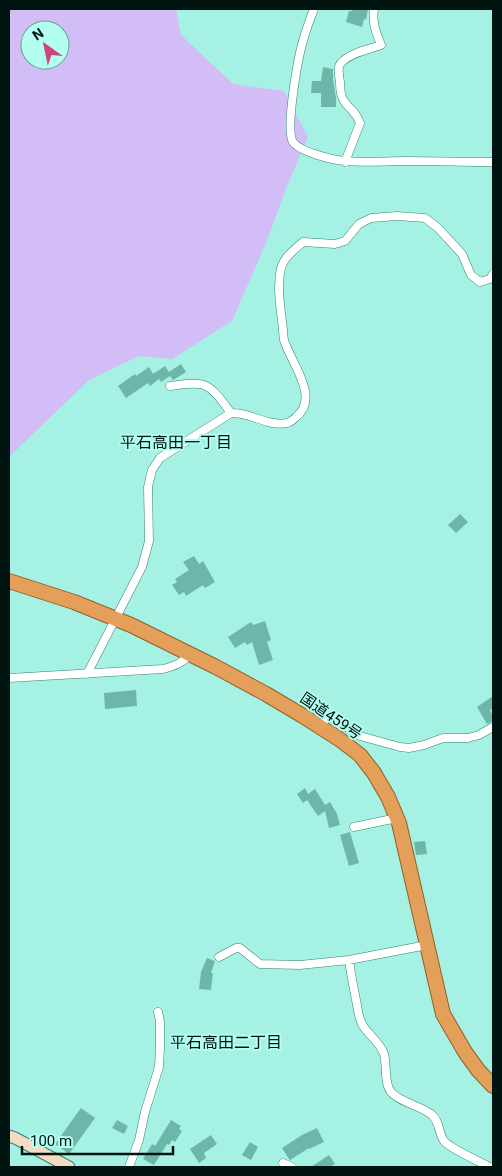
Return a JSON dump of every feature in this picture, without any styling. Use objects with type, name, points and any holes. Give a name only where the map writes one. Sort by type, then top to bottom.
[{"type":"highway","name":"国道459号","points":[[9,581],[74,602],[115,618],[190,654],[266,694],[339,738],[360,755],[374,773],[388,797],[397,818],[443,1014],[465,1052],[493,1086]]},
{"type":"main road","points":[[9,1136],[69,1167]]},
{"type":"street","points":[[314,9],[303,40],[295,81],[290,126],[294,144],[299,148],[323,157],[345,162],[493,162]]},
{"type":"street","points":[[345,162],[360,123],[357,115],[344,102],[341,96],[339,67],[341,62],[353,55],[381,45],[374,29],[374,9]]},
{"type":"street","points":[[87,674],[142,567],[148,541],[148,487],[152,470],[160,458],[231,413],[238,413],[274,424],[289,423],[300,414],[305,405],[303,380],[284,340],[279,292],[281,266],[288,256],[303,242],[335,244],[345,241],[359,224],[371,218],[397,216],[425,218],[438,228],[462,254],[471,275],[480,282],[490,279],[493,274]]},
{"type":"street","points":[[170,386],[200,384],[207,386],[231,413]]},
{"type":"street","points":[[9,678],[163,669],[185,660],[190,654]]},
{"type":"street","points":[[319,726],[327,718],[333,718],[360,736],[409,748],[443,738],[468,738],[479,735],[493,727]]},
{"type":"street","points":[[354,827],[397,818]]},
{"type":"street","points":[[219,957],[236,948],[240,948],[260,964],[300,965],[349,960],[427,945]]},
{"type":"street","points":[[349,960],[360,1020],[366,1031],[377,1041],[381,1048],[384,1056],[388,1087],[391,1092],[436,1118],[446,1143],[490,1167]]},
{"type":"street","points":[[129,1167],[139,1140],[158,1067],[160,1048],[158,1012]]},
{"type":"street","points":[[283,1163],[292,1167]]},
{"type":"shaded area","points":[[9,9],[176,9],[181,35],[233,84],[284,91],[308,137],[266,243],[232,321],[172,359],[139,356],[89,380],[10,456]]},
{"type":"building","points":[[353,9],[368,9],[366,20],[364,19],[362,27],[346,22],[349,11]]},
{"type":"building","points":[[323,67],[333,69],[336,107],[321,107],[321,93],[311,93],[312,81],[321,81]]},
{"type":"building","points":[[181,364],[186,372],[173,380],[170,376],[161,382],[159,379],[150,386],[148,383],[126,398],[118,386],[149,367],[153,374],[165,366],[169,372]]},
{"type":"building","points":[[460,514],[468,522],[456,533],[448,525]]},
{"type":"building","points":[[194,556],[199,564],[203,561],[215,582],[205,588],[203,585],[186,596],[184,592],[179,595],[172,585],[177,582],[175,579],[189,570],[183,562]]},
{"type":"building","points":[[265,621],[271,640],[267,642],[273,660],[259,665],[252,642],[247,645],[245,642],[235,648],[228,637],[251,622],[253,625]]},
{"type":"building","points":[[136,690],[137,706],[105,709],[104,693]]},
{"type":"building","points":[[493,696],[493,708],[490,710],[493,721],[487,724],[477,707]]},
{"type":"building","points":[[305,788],[308,794],[315,789],[325,805],[330,802],[337,814],[340,825],[329,828],[325,811],[318,816],[307,800],[303,803],[297,794]]},
{"type":"building","points":[[350,832],[359,863],[349,866],[340,835]]},
{"type":"building","points":[[425,841],[427,854],[416,855],[414,842]]},
{"type":"building","points":[[207,958],[215,961],[211,973],[213,973],[211,990],[199,989],[201,972]]},
{"type":"building","points":[[81,1108],[95,1118],[69,1154],[55,1144]]},
{"type":"building","points":[[117,1120],[128,1126],[124,1134],[112,1128]]},
{"type":"building","points":[[171,1120],[181,1126],[179,1129],[182,1131],[175,1142],[172,1140],[169,1145],[167,1144],[154,1165],[143,1159],[152,1144],[155,1146]]},
{"type":"building","points":[[317,1128],[324,1142],[309,1148],[290,1160],[282,1148]]},
{"type":"building","points":[[211,1135],[217,1144],[204,1153],[206,1158],[199,1163],[190,1149]]},
{"type":"building","points":[[250,1142],[258,1147],[251,1160],[242,1155]]},
{"type":"building","points":[[329,1155],[335,1164],[330,1167],[311,1167]]},
{"type":"district","name":"平石高田一丁目","points":[[176,442]]},
{"type":"district","name":"平石高田二丁目","points":[[226,1042]]}]
